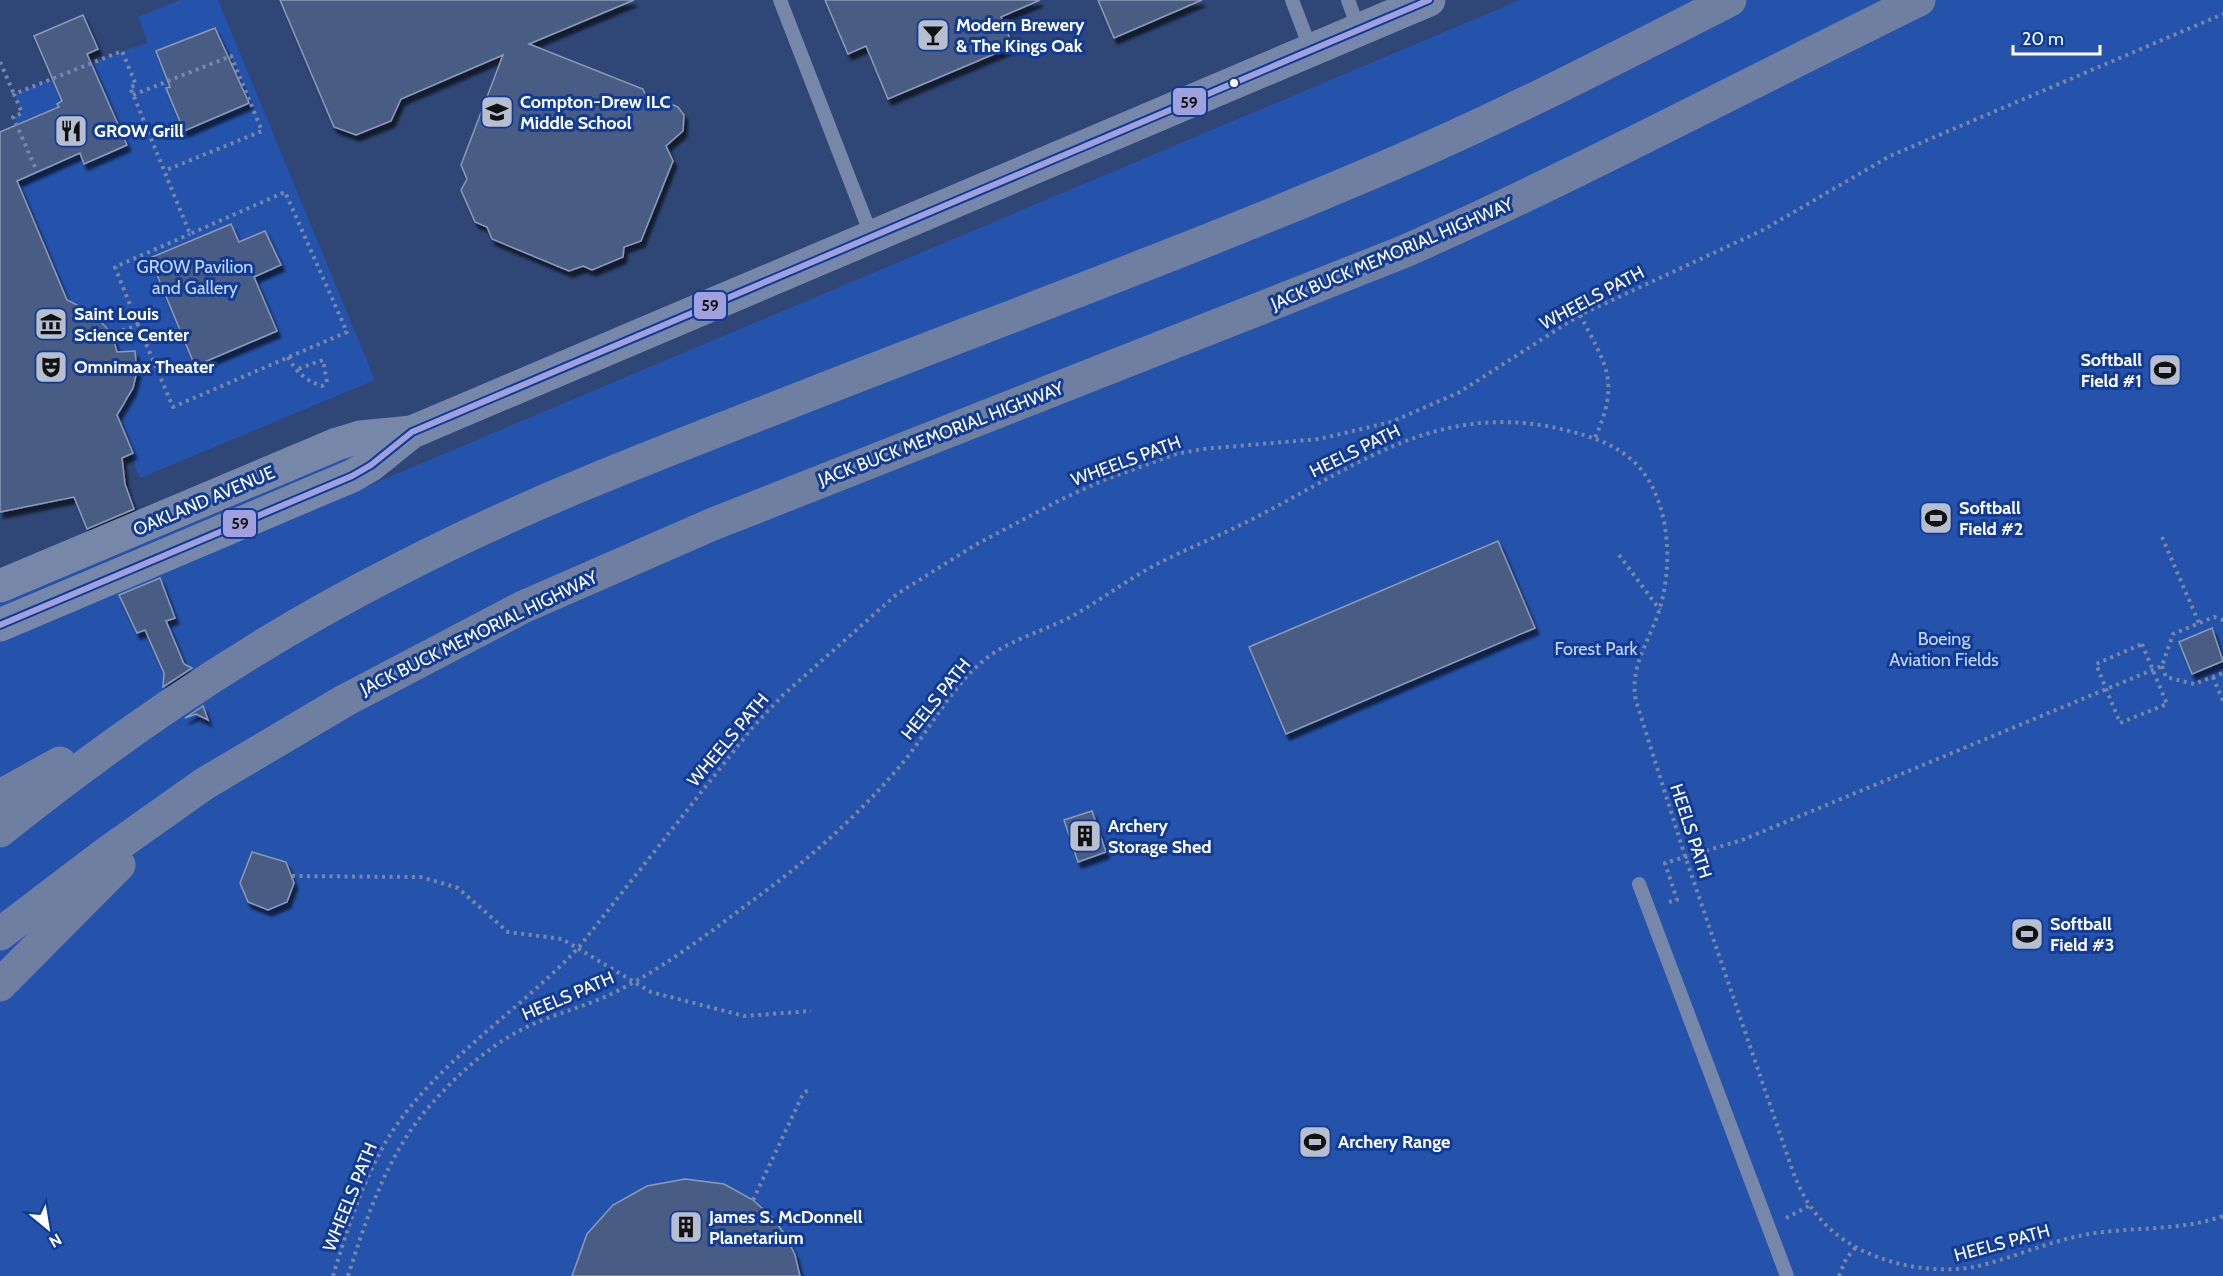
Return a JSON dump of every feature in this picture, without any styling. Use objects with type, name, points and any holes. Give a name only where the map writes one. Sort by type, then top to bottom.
[{"type":"highway","points":[[0,831],[48,793],[162,713],[299,625],[391,573],[482,528],[709,434],[1361,177],[1557,89],[1730,0]]},
{"type":"highway","name":"JACK BUCK MEMORIAL HIGHWAY","points":[[0,934],[108,852],[204,784],[344,701],[523,607],[734,516],[1403,252],[1491,213],[1659,132],[1919,0]]},
{"type":"highway","points":[[0,796],[162,713]]},
{"type":"highway","points":[[0,986],[108,875],[204,784]]},
{"type":"street","name":"OAKLAND AVENUE","points":[[0,625],[352,476],[371,465],[412,432],[1311,50],[1353,15],[1429,0]]},
{"type":"street","name":"OAKLAND AVENUE","points":[[0,586],[337,444],[360,437],[412,432]]},
{"type":"lane","points":[[780,0],[872,237]]},
{"type":"lane","points":[[1292,0],[1311,50]]},
{"type":"lane","points":[[1639,884],[1787,1276]]},
{"type":"path","name":"WHEELS PATH","points":[[333,1276],[365,1185],[379,1156],[406,1112],[447,1069],[557,970],[579,947],[746,737],[783,695],[897,594],[975,545],[1053,503],[1104,480],[1158,460],[1203,448],[1319,439],[1391,422],[1467,387],[1580,315],[1763,230],[1863,171],[1918,143],[2223,14]]},
{"type":"path","points":[[14,94],[122,51],[136,85],[130,87],[190,234]]},
{"type":"path","points":[[133,95],[231,56],[262,132],[164,171]]},
{"type":"path","points":[[0,62],[22,113],[13,117],[35,167]]},
{"type":"path","points":[[285,192],[347,332],[174,407],[115,267],[190,234],[285,192]]},
{"type":"path","points":[[1580,315],[1610,378],[1608,400],[1595,438]]},
{"type":"path","points":[[112,334],[138,325]]},
{"type":"path","points":[[288,357],[295,370],[315,384],[322,386],[327,382],[323,360],[295,370]]},
{"type":"path","name":"HEELS PATH","points":[[348,1276],[386,1172],[414,1123],[434,1101],[497,1044],[535,1023],[598,1000],[633,983],[725,921],[797,866],[881,787],[972,672],[1006,646],[1075,615],[1145,571],[1247,522],[1349,465],[1414,437],[1443,429],[1505,420],[1552,426],[1611,445],[1639,467],[1657,502],[1668,560],[1660,610],[1637,665],[1634,691],[1685,856],[1797,1181],[1819,1218],[1856,1247],[1902,1266],[1951,1270],[1984,1264],[2083,1235],[2187,1225],[2223,1216]]},
{"type":"path","points":[[2162,537],[2199,623]]},
{"type":"path","points":[[1619,555],[1660,610]]},
{"type":"path","points":[[2223,620],[2214,617],[2174,634],[2162,666],[2166,677],[2194,684],[2223,673]]},
{"type":"path","points":[[2142,644],[2167,704],[2120,723],[2106,688],[2096,664],[2142,644]]},
{"type":"path","points":[[1673,901],[1677,900],[1665,862],[1721,848],[1742,840],[2162,666]]},
{"type":"path","points":[[2213,677],[2223,701]]},
{"type":"path","points":[[292,876],[386,876],[438,880],[458,888],[508,932],[562,939],[579,947],[633,983],[662,996],[744,1016],[811,1011]]},
{"type":"path","points":[[753,1200],[803,1094],[808,1090]]},
{"type":"path","points":[[1839,1276],[1840,1269],[1856,1247]]},
{"type":"green space","name":"GROW Pavilion and Gallery","points":[[180,0],[218,0],[375,380],[140,478],[15,174],[35,167],[13,117],[22,113],[14,94],[148,43],[138,17]]},
{"type":"green space","name":"Forest Park","points":[[1520,0],[2223,0],[2223,1276],[0,1276],[0,641]]},
{"type":"green space","points":[[349,455],[351,462],[0,612],[0,601]]},
{"type":"building","name":"Compton-Drew ILC Middle School","points":[[280,0],[634,0],[529,44],[643,89],[652,110],[671,104],[678,107],[684,115],[683,131],[666,146],[673,161],[641,241],[624,247],[623,257],[592,270],[583,266],[569,271],[492,239],[487,227],[475,222],[461,190],[467,179],[461,165],[503,55],[401,99],[391,121],[356,135],[334,127]]},
{"type":"building","points":[[825,0],[1040,0],[1001,17],[1013,46],[888,99],[866,46],[848,54]]},
{"type":"building","points":[[1098,0],[1202,0],[1114,38]]},
{"type":"building","name":"Saint Louis Science Center","points":[[83,15],[98,49],[87,54],[127,145],[84,164],[80,153],[17,181],[67,300],[93,313],[112,334],[117,352],[135,351],[137,371],[133,388],[117,415],[133,453],[122,458],[125,484],[134,509],[87,529],[74,497],[0,512],[0,132],[59,107],[57,104],[62,101],[34,36]]},
{"type":"building","points":[[215,28],[249,103],[184,131],[166,88],[170,87],[156,51]]},
{"type":"building","points":[[231,224],[239,242],[265,231],[281,265],[254,277],[277,331],[195,366],[150,258]]},
{"type":"building","points":[[1498,541],[1535,628],[1286,734],[1249,647]]},
{"type":"building","points":[[160,578],[175,618],[166,621],[184,664],[192,668],[163,687],[164,673],[145,630],[137,633],[119,595]]},
{"type":"building","points":[[2212,628],[2223,661],[2192,674],[2179,642]]},
{"type":"building","points":[[203,706],[208,720],[196,714],[185,718]]},
{"type":"building","name":"Archery Storage Shed","points":[[1092,811],[1106,852],[1078,862],[1064,820]]},
{"type":"building","points":[[252,852],[286,862],[294,883],[287,902],[268,910],[248,902],[240,883]]},
{"type":"building","name":"James S. McDonnell Planetarium","points":[[685,1179],[724,1184],[753,1200],[773,1218],[786,1236],[795,1255],[800,1276],[572,1276],[587,1234],[613,1205],[647,1186]]},
{"type":"transit line","name":"59","points":[[0,625],[352,476],[371,465],[412,432],[1429,0]]},
{"type":"place","name":"Modern Brewery & The Kings Oak","points":[[933,35]]},
{"type":"place","name":"Compton-Drew ILC Middle School","points":[[497,112]]},
{"type":"place","name":"GROW Grill","points":[[71,131]]},
{"type":"place","name":"Saint Louis Science Center","points":[[51,324]]},
{"type":"place","name":"Omnimax Theater","points":[[51,367]]},
{"type":"place","name":"Softball Field #1","points":[[2165,370]]},
{"type":"place","name":"Softball Field #2","points":[[1936,518]]},
{"type":"place","name":"Archery Storage Shed","points":[[1085,836]]},
{"type":"place","name":"Softball Field #3","points":[[2027,934]]},
{"type":"place","name":"Archery Range","points":[[1315,1142]]},
{"type":"place","name":"James S. McDonnell Planetarium","points":[[686,1227]]},
{"type":"park label","name":"Boeing Aviation Fields","points":[[1944,649]]}]
